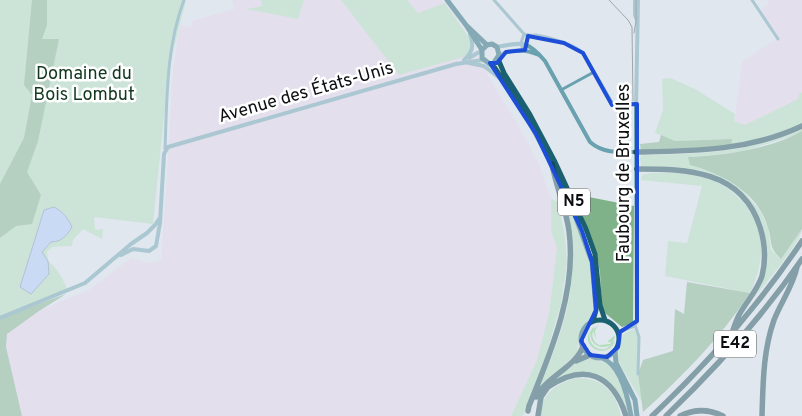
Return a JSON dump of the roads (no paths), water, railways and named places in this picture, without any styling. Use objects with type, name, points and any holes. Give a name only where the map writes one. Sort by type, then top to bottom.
[{"type":"highway","points":[[636,152],[703,151],[731,148],[768,140],[802,126]]},
{"type":"highway","points":[[527,414],[559,323],[569,277],[569,232],[552,164]]},
{"type":"highway","points":[[636,169],[696,172],[721,180],[741,195],[757,218],[764,253],[761,277],[755,291],[739,315],[732,333]]},
{"type":"highway","name":"E42","points":[[653,415],[732,333],[802,241]]},
{"type":"highway","name":"E42","points":[[666,416],[733,346],[802,259]]},
{"type":"highway","points":[[762,416],[766,350],[774,321],[794,279],[798,265]]},
{"type":"highway","points":[[527,414],[538,393],[549,380],[578,356],[583,346]]},
{"type":"highway","points":[[538,416],[541,398],[548,386],[578,360],[590,355]]},
{"type":"highway","points":[[548,386],[572,375],[587,374],[595,376],[614,390],[626,416]]},
{"type":"highway","points":[[680,416],[701,410],[712,411],[723,416]]},
{"type":"main road","points":[[447,0],[466,25],[481,51],[483,60]]},
{"type":"main road","points":[[466,25],[486,45]]},
{"type":"main road","points":[[481,51],[486,45],[492,44],[497,47]]},
{"type":"main road","name":"N5","points":[[497,47],[498,57],[504,73],[529,113],[555,162],[586,229],[595,254],[600,305],[605,320]]},
{"type":"main road","points":[[490,63],[498,57]]},
{"type":"main road","name":"N5","points":[[483,60],[490,63],[525,114],[552,164],[591,255],[596,314],[593,321],[585,327],[581,336],[583,346]]},
{"type":"main road","points":[[593,321],[605,320],[614,326],[618,332],[619,343],[615,351],[615,359],[632,393],[638,416]]},
{"type":"main road","points":[[583,346],[590,355],[601,358],[612,365],[627,396],[631,416]]},
{"type":"main road","points":[[601,358],[615,351]]},
{"type":"street","points":[[121,254],[130,250],[143,249],[148,251],[154,249],[157,244],[164,154],[166,149],[171,49],[184,0]]},
{"type":"street","points":[[494,0],[526,35],[526,44],[523,50]]},
{"type":"street","name":"Faubourg de Bruxelles","points":[[636,0],[638,319],[635,325],[639,337],[638,374]]},
{"type":"street","points":[[752,0],[778,39]]},
{"type":"street","points":[[466,25],[473,48],[466,61],[484,66],[504,81]]},
{"type":"street","points":[[523,50],[521,43],[526,35]]},
{"type":"street","points":[[526,35],[535,35],[579,49],[613,104],[637,104]]},
{"type":"street","points":[[497,47],[521,43],[538,52],[586,136],[595,146],[608,152],[636,152]]},
{"type":"street","points":[[498,57],[506,52],[523,50],[541,56]]},
{"type":"street","name":"Avenue des États-Unis","points":[[466,61],[481,51]]},
{"type":"street","name":"Avenue des États-Unis","points":[[166,149],[170,146],[466,61],[483,60]]},
{"type":"street","points":[[561,90],[594,72]]},
{"type":"street","points":[[0,318],[82,285],[147,233],[159,219]]},
{"type":"street","points":[[147,233],[153,234],[157,239]]},
{"type":"street","points":[[140,238],[140,245],[143,249]]},
{"type":"street","points":[[618,332],[635,325]]},
{"type":"water","points":[[54,207],[65,215],[72,227],[63,238],[51,242],[42,252],[48,261],[49,274],[31,294],[20,287],[44,210]]},
{"type":"tram line","points":[[609,0],[632,27],[633,101]]},
{"type":"tram line","points":[[634,33],[636,0]]},
{"type":"park label","name":"Domaine du Bois Lombut","points":[[84,84]]}]
